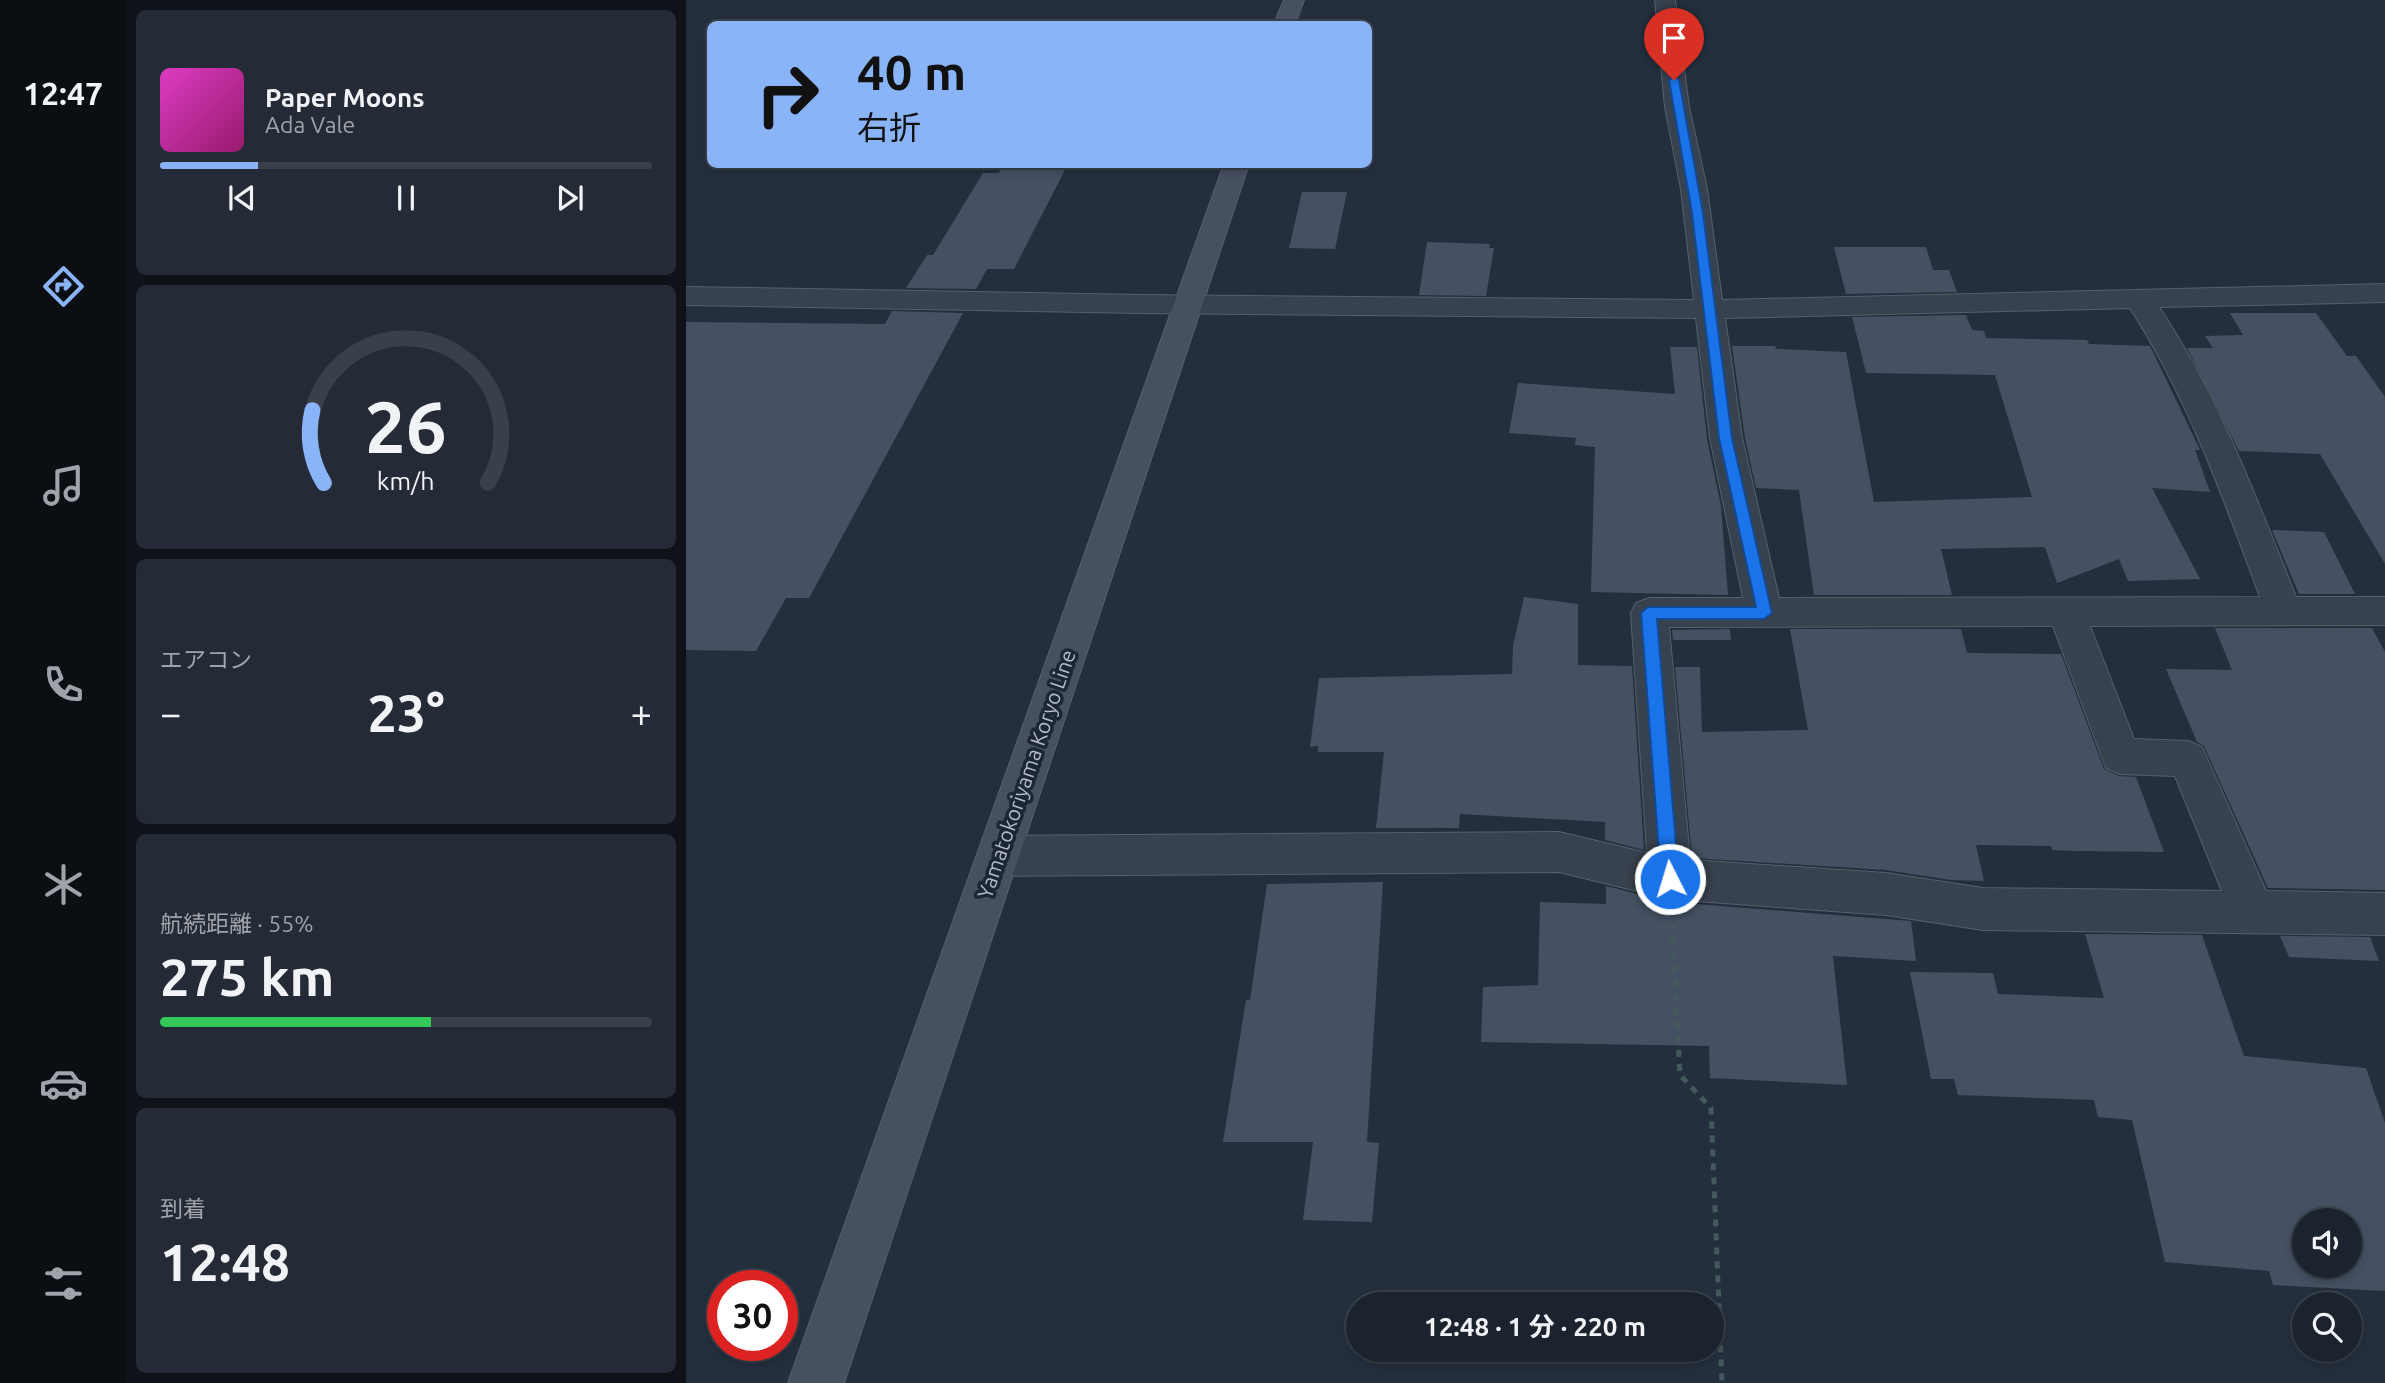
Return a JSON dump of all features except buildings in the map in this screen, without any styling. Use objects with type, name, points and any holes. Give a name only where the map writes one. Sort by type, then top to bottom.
[{"type":"main road","points":[[1286,21],[1293,0]]},
{"type":"main road","name":"Yamatokoriyama Koryo Line","points":[[816,1383],[1236,168]]},
{"type":"street","points":[[1665,0],[1677,107],[1694,189],[1711,309],[1726,438],[1764,613]]},
{"type":"street","points":[[686,296],[1711,309],[2385,293]]},
{"type":"street","points":[[2139,299],[2189,379],[2226,463],[2283,610]]},
{"type":"street","points":[[2066,611],[2120,756],[2188,759],[2253,912]]},
{"type":"street","points":[[1670,879],[1648,613],[2385,611]]},
{"type":"street","points":[[998,856],[1559,852],[1670,879],[1886,894],[1983,908],[2385,914]]},
{"type":"path","points":[[1670,879],[1680,1075],[1711,1108],[1722,1383]]},
{"type":"route","points":[[1670,879],[1648,613],[1764,613],[1726,438],[1694,189],[1674,80]]}]
